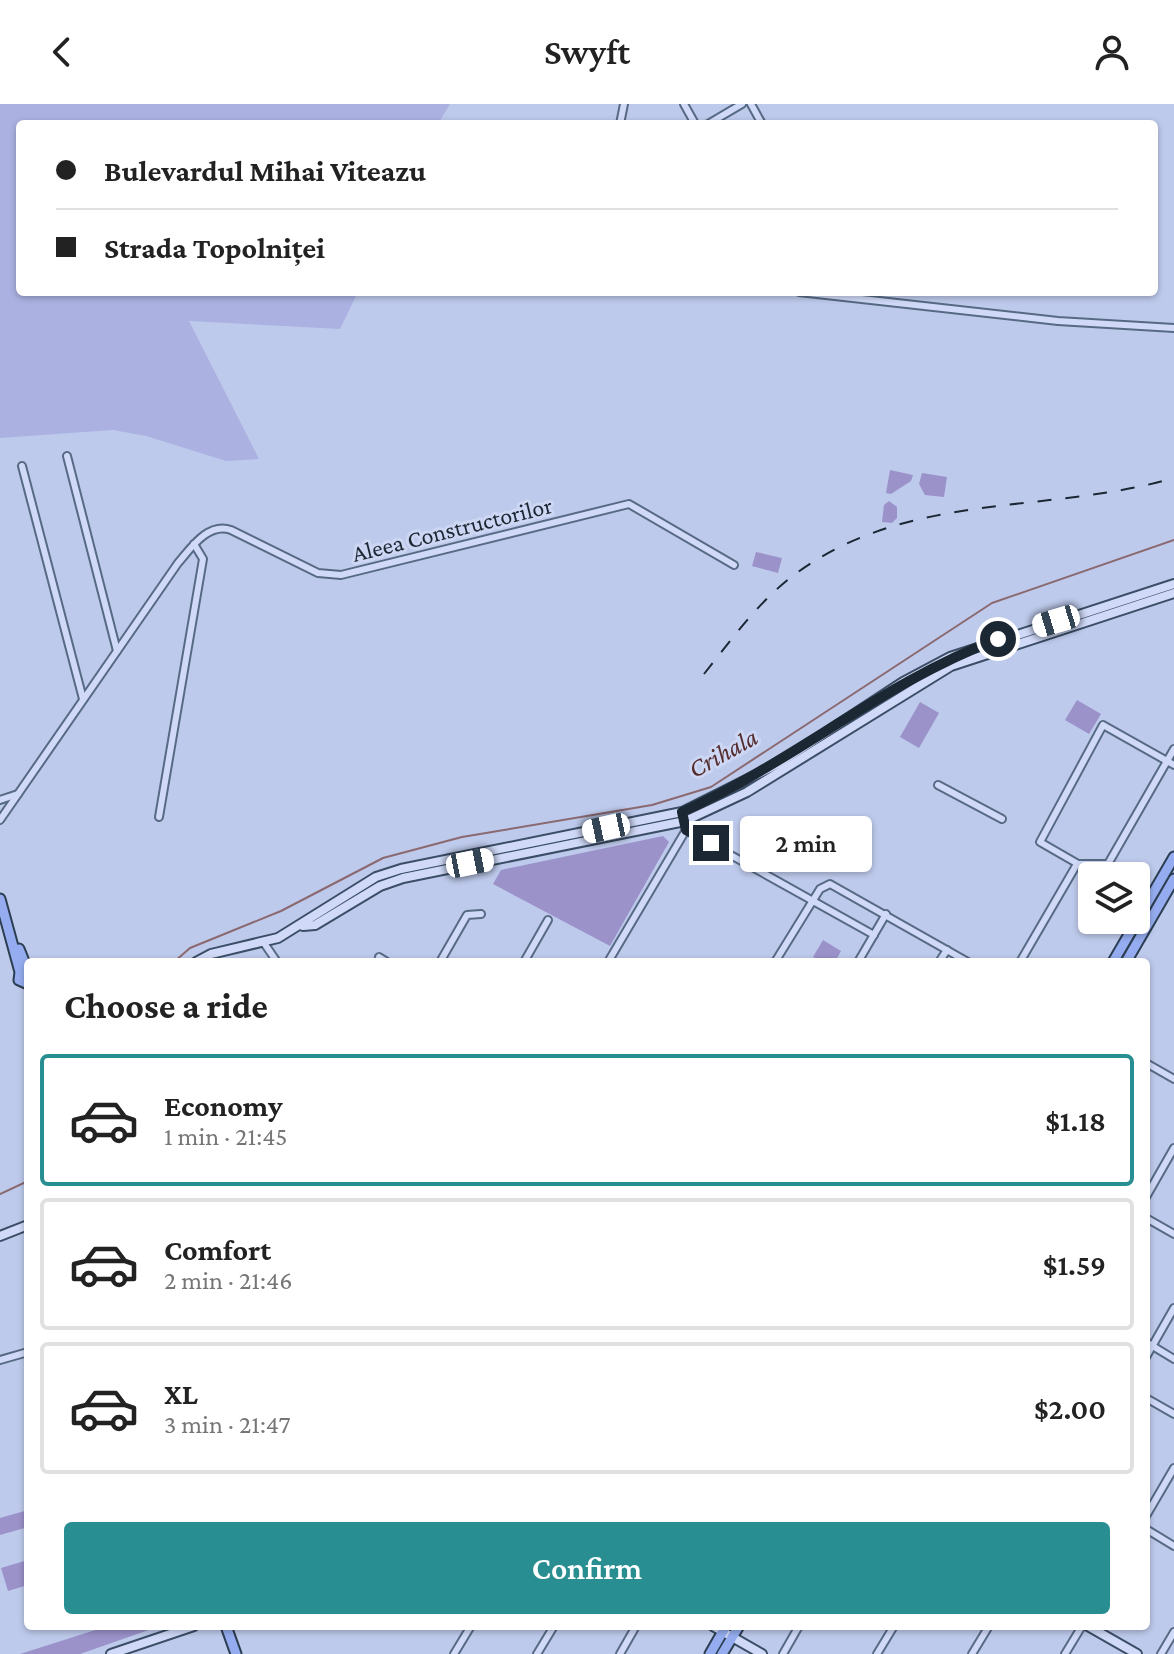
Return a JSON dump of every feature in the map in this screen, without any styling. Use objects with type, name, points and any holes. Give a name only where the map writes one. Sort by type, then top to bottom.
[{"type":"main road","points":[[204,958],[264,943],[302,926],[311,917],[376,877],[401,869],[684,821],[747,792],[936,664],[1163,592],[1174,584]]},
{"type":"main road","points":[[1163,592],[1174,593]]},
{"type":"main road","points":[[1150,899],[1174,857]]},
{"type":"main road","points":[[1128,958],[1174,879]]},
{"type":"main road","points":[[0,899],[24,967]]},
{"type":"main road","points":[[1115,958],[1129,934]]},
{"type":"main road","points":[[0,1236],[24,1227]]},
{"type":"main road","points":[[111,1654],[182,1630]]},
{"type":"main road","points":[[227,1630],[236,1654]]},
{"type":"main road","points":[[1095,1630],[1137,1654]]},
{"type":"main road","points":[[710,1654],[727,1631]]},
{"type":"main road","points":[[722,1654],[727,1631]]},
{"type":"main road","points":[[727,1631],[762,1654]]},
{"type":"street","points":[[714,120],[742,104]]},
{"type":"street","points":[[835,296],[1058,321],[1174,328]]},
{"type":"street","points":[[67,456],[117,651]]},
{"type":"street","points":[[22,466],[83,700]]},
{"type":"street","name":"Aleea Constructorilor","points":[[194,544],[210,532],[224,528],[318,573],[341,575],[629,504],[734,565]]},
{"type":"street","points":[[0,820],[194,544],[203,559],[159,817]]},
{"type":"street","points":[[1171,763],[1103,725],[1040,842],[1077,864],[1108,864],[1171,763],[1174,749]]},
{"type":"street","points":[[938,785],[1002,819]]},
{"type":"street","points":[[0,800],[18,794]]},
{"type":"street","points":[[610,958],[684,821],[874,935]]},
{"type":"street","points":[[1022,958],[1077,864]]},
{"type":"street","points":[[777,958],[820,889],[830,884],[961,958]]},
{"type":"street","points":[[442,958],[467,915],[481,914]]},
{"type":"street","points":[[860,958],[886,914]]},
{"type":"street","points":[[526,958],[548,920]]},
{"type":"street","points":[[264,943],[274,958]]},
{"type":"street","points":[[942,958],[947,950]]},
{"type":"street","points":[[1150,1065],[1174,1079]]},
{"type":"street","points":[[1150,1190],[1174,1148]]},
{"type":"street","points":[[1150,1220],[1174,1234]]},
{"type":"street","points":[[1150,1343],[1174,1308]]},
{"type":"street","points":[[1150,1345],[1174,1359]]},
{"type":"street","points":[[0,1360],[24,1353]]},
{"type":"street","points":[[1150,1400],[1174,1414]]},
{"type":"street","points":[[1150,1509],[1174,1468]]},
{"type":"street","points":[[1150,1531],[1174,1546]]},
{"type":"street","points":[[454,1654],[469,1630]]},
{"type":"street","points":[[537,1654],[552,1630]]},
{"type":"street","points":[[620,1654],[634,1630]]},
{"type":"street","points":[[783,1654],[797,1630]]},
{"type":"street","points":[[877,1654],[892,1630]]},
{"type":"street","points":[[972,1654],[987,1630]]},
{"type":"street","points":[[1065,1654],[1080,1630]]},
{"type":"street","points":[[1161,1654],[1174,1632]]},
{"type":"shaded area","points":[[0,104],[450,104],[440,120],[16,120],[16,296],[356,296],[340,329],[189,321],[259,459],[226,461],[146,436],[113,430],[0,438]]},
{"type":"shaded area","points":[[890,470],[913,475],[911,481],[891,494],[886,493]]},
{"type":"shaded area","points":[[922,473],[947,477],[944,497],[925,495],[919,484]]},
{"type":"shaded area","points":[[889,501],[897,507],[897,518],[892,523],[882,522],[884,505]]},
{"type":"shaded area","points":[[756,552],[782,558],[778,573],[752,566]]},
{"type":"shaded area","points":[[1077,700],[1101,714],[1089,734],[1065,720]]},
{"type":"shaded area","points":[[920,702],[939,713],[919,748],[900,737]]},
{"type":"shaded area","points":[[663,836],[669,842],[610,946],[493,884],[501,870]]},
{"type":"shaded area","points":[[823,940],[841,951],[837,958],[813,957]]},
{"type":"shaded area","points":[[24,1511],[24,1528],[0,1535],[0,1518]]},
{"type":"shaded area","points":[[24,1561],[24,1586],[8,1591],[1,1568]]},
{"type":"shaded area","points":[[95,1630],[149,1630],[80,1654],[20,1654]]},
{"type":"waterway","name":"Crihala","points":[[179,958],[190,948],[281,911],[383,858],[462,837],[652,805],[711,787],[992,603],[1174,540]]},
{"type":"waterway","name":"Crihala","points":[[0,1194],[24,1183]]},
{"type":"railway","points":[[704,674],[746,622],[794,575],[838,548],[883,529],[979,508],[1077,497],[1174,478]]},
{"type":"route","points":[[711,843],[686,830],[682,812],[778,764],[903,682],[950,657],[998,639]]}]
